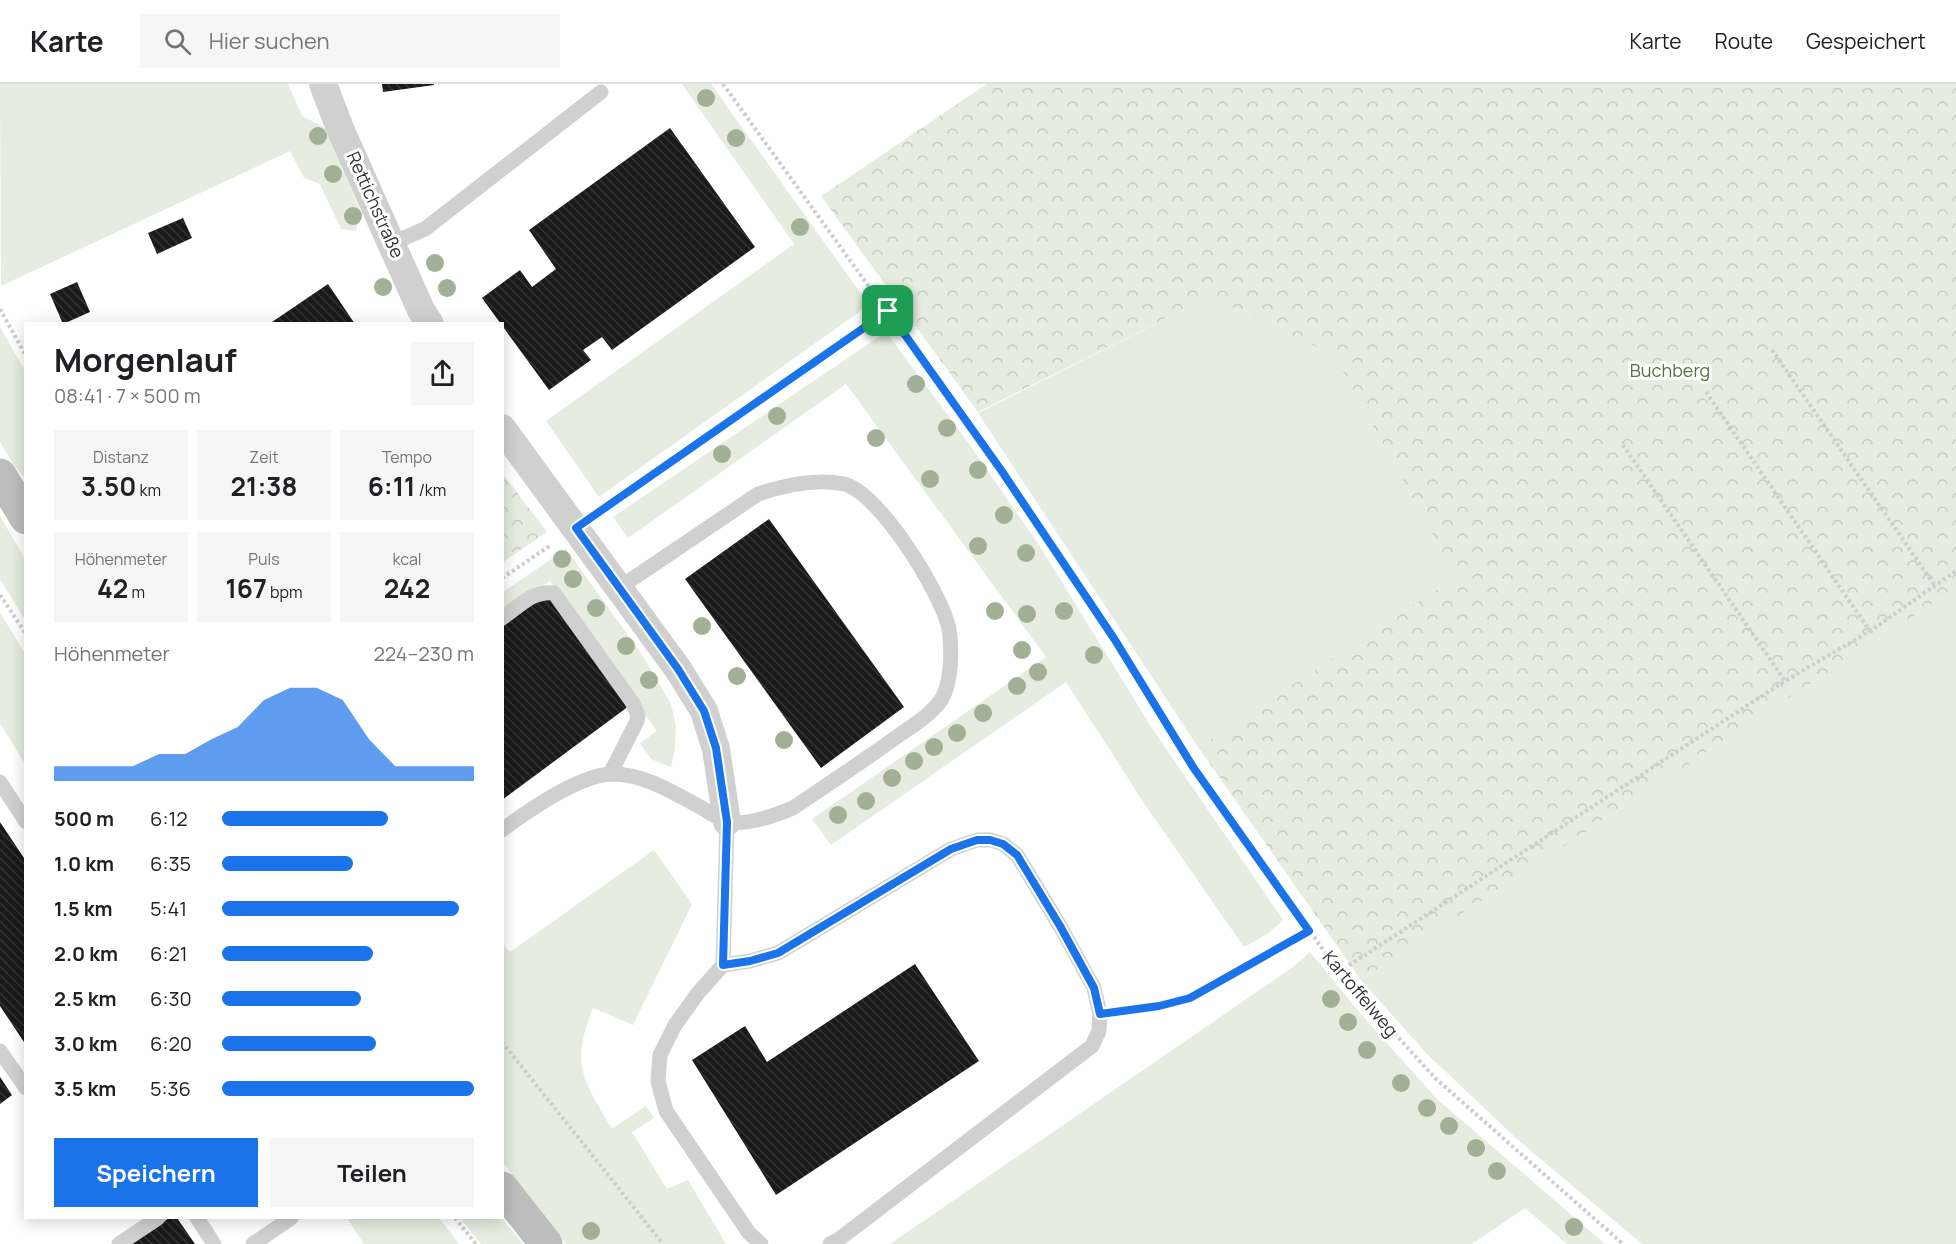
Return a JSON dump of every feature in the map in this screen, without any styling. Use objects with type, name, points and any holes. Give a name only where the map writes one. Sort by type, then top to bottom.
[{"type":"main road","points":[[0,475],[24,515]]},
{"type":"main road","points":[[504,1191],[546,1244]]},
{"type":"street","name":"Rettichstraße","points":[[323,84],[341,131],[428,322]]},
{"type":"street","points":[[504,431],[678,669],[704,711],[716,748],[727,822]]},
{"type":"lane","points":[[392,243],[425,229],[601,92]]},
{"type":"lane","points":[[504,829],[554,796],[591,778],[610,774],[628,775],[660,786],[727,822],[773,816],[793,808],[916,723],[941,700],[951,671],[949,629],[938,598],[903,540],[870,501],[845,484],[783,485],[758,494],[619,588]]},
{"type":"lane","points":[[504,617],[535,594],[544,591],[554,593],[632,702],[638,715],[637,721],[610,774]]},
{"type":"lane","points":[[0,782],[24,819]]},
{"type":"lane","points":[[723,965],[727,822]]},
{"type":"lane","points":[[761,1244],[742,1224],[666,1111],[658,1081],[660,1055],[675,1025],[698,993],[723,965],[750,961],[778,953],[951,849],[977,840],[990,840],[1003,844],[1017,855],[1094,988],[1100,1014],[1099,1031],[1092,1046],[830,1244]]},
{"type":"lane","points":[[0,1051],[24,1085]]},
{"type":"lane","points":[[119,1244],[156,1219]]},
{"type":"lane","points":[[198,1219],[214,1244]]},
{"type":"lane","points":[[254,1244],[290,1219]]},
{"type":"path","name":"Kartoffelweg","points":[[723,84],[1001,470],[1115,640],[1193,767],[1340,972],[1435,1078],[1623,1244]]},
{"type":"path","points":[[0,309],[24,352]]},
{"type":"path","points":[[504,577],[888,311]]},
{"type":"path","points":[[1772,350],[1935,586]]},
{"type":"path","points":[[1706,392],[1870,631]]},
{"type":"path","points":[[1623,446],[1785,681]]},
{"type":"path","points":[[1340,972],[1785,681],[1870,631],[1956,572]]},
{"type":"path","points":[[0,595],[24,631]]},
{"type":"path","points":[[1100,1014],[1159,1006],[1190,998],[1309,931]]},
{"type":"path","points":[[504,1045],[663,1244]]},
{"type":"path","points":[[456,1219],[476,1244]]},
{"type":"green space","points":[[0,84],[288,84],[302,116],[324,127],[361,213],[356,231],[341,229],[320,184],[304,178],[290,151],[1,286]]},
{"type":"green space","points":[[682,84],[711,84],[869,305],[599,497],[546,421],[794,244]]},
{"type":"green space","name":"Buchberg","points":[[987,84],[1956,84],[1956,588],[1361,980],[1198,747],[1456,577],[1334,355],[1209,297],[978,412],[821,196]]},
{"type":"green space","points":[[1209,297],[1334,355],[1456,577],[1198,747],[978,413]]},
{"type":"green space","points":[[0,327],[24,369],[24,477],[14,466],[0,442]]},
{"type":"green space","points":[[886,332],[962,434],[1039,545],[1150,725],[1283,920],[1269,933],[1244,947],[1146,806],[1066,682],[831,845],[812,819],[1046,657],[846,384],[628,538],[613,517]]},
{"type":"green space","points":[[504,476],[547,532],[504,561]]},
{"type":"green space","points":[[0,516],[24,557],[24,618],[0,579]]},
{"type":"green space","points":[[566,549],[641,653],[671,704],[676,726],[671,767],[651,759],[640,743],[657,731],[550,581],[504,612],[504,591]]},
{"type":"green space","points":[[1956,588],[1956,1244],[1642,1244],[1517,1139],[1426,1053],[1361,980]]},
{"type":"green space","points":[[0,613],[24,651],[24,762],[0,723]]},
{"type":"green space","points":[[654,850],[692,904],[633,1025],[593,1008],[582,1044],[583,1072],[587,1084],[612,1129],[646,1106],[654,1118],[632,1132],[667,1189],[688,1180],[726,1244],[566,1244],[504,1164],[504,945],[510,952]]},
{"type":"green space","points":[[1310,952],[1360,1013],[1437,1099],[1605,1244],[1567,1244],[1525,1208],[1472,1244],[890,1244],[1293,967]]},
{"type":"green space","points":[[348,1219],[440,1219],[459,1244],[364,1244]]},
{"type":"green space","points":[[461,1219],[503,1219],[523,1244],[481,1244]]},
{"type":"building","points":[[382,84],[434,84],[434,85],[383,92]]},
{"type":"building","points":[[670,128],[755,247],[612,350],[602,337],[583,350],[591,360],[549,390],[504,328],[504,322],[499,322],[482,298],[520,270],[532,287],[556,269],[529,230]]},
{"type":"building","points":[[183,218],[192,238],[157,254],[148,233]]},
{"type":"building","points":[[77,282],[90,312],[68,322],[62,322],[50,294]]},
{"type":"building","points":[[328,284],[354,322],[272,322]]},
{"type":"building","points":[[769,519],[904,707],[821,768],[685,579]]},
{"type":"building","points":[[547,594],[629,706],[504,799],[504,626]]},
{"type":"building","points":[[0,822],[24,858],[24,1042],[0,1006]]},
{"type":"building","points":[[915,964],[979,1061],[776,1195],[692,1060],[745,1026],[767,1062]]},
{"type":"building","points":[[0,1077],[12,1095],[0,1104]]},
{"type":"building","points":[[168,1219],[178,1219],[195,1244],[131,1244]]},
{"type":"route","points":[[888,311],[1001,470],[1115,640],[1193,767],[1309,931],[1190,998],[1159,1006],[1100,1014],[1094,988],[1017,855],[1003,844],[990,840],[977,840],[951,849],[778,953],[750,961],[723,965],[727,822],[716,748],[704,711],[678,669],[576,528],[888,311]]}]
